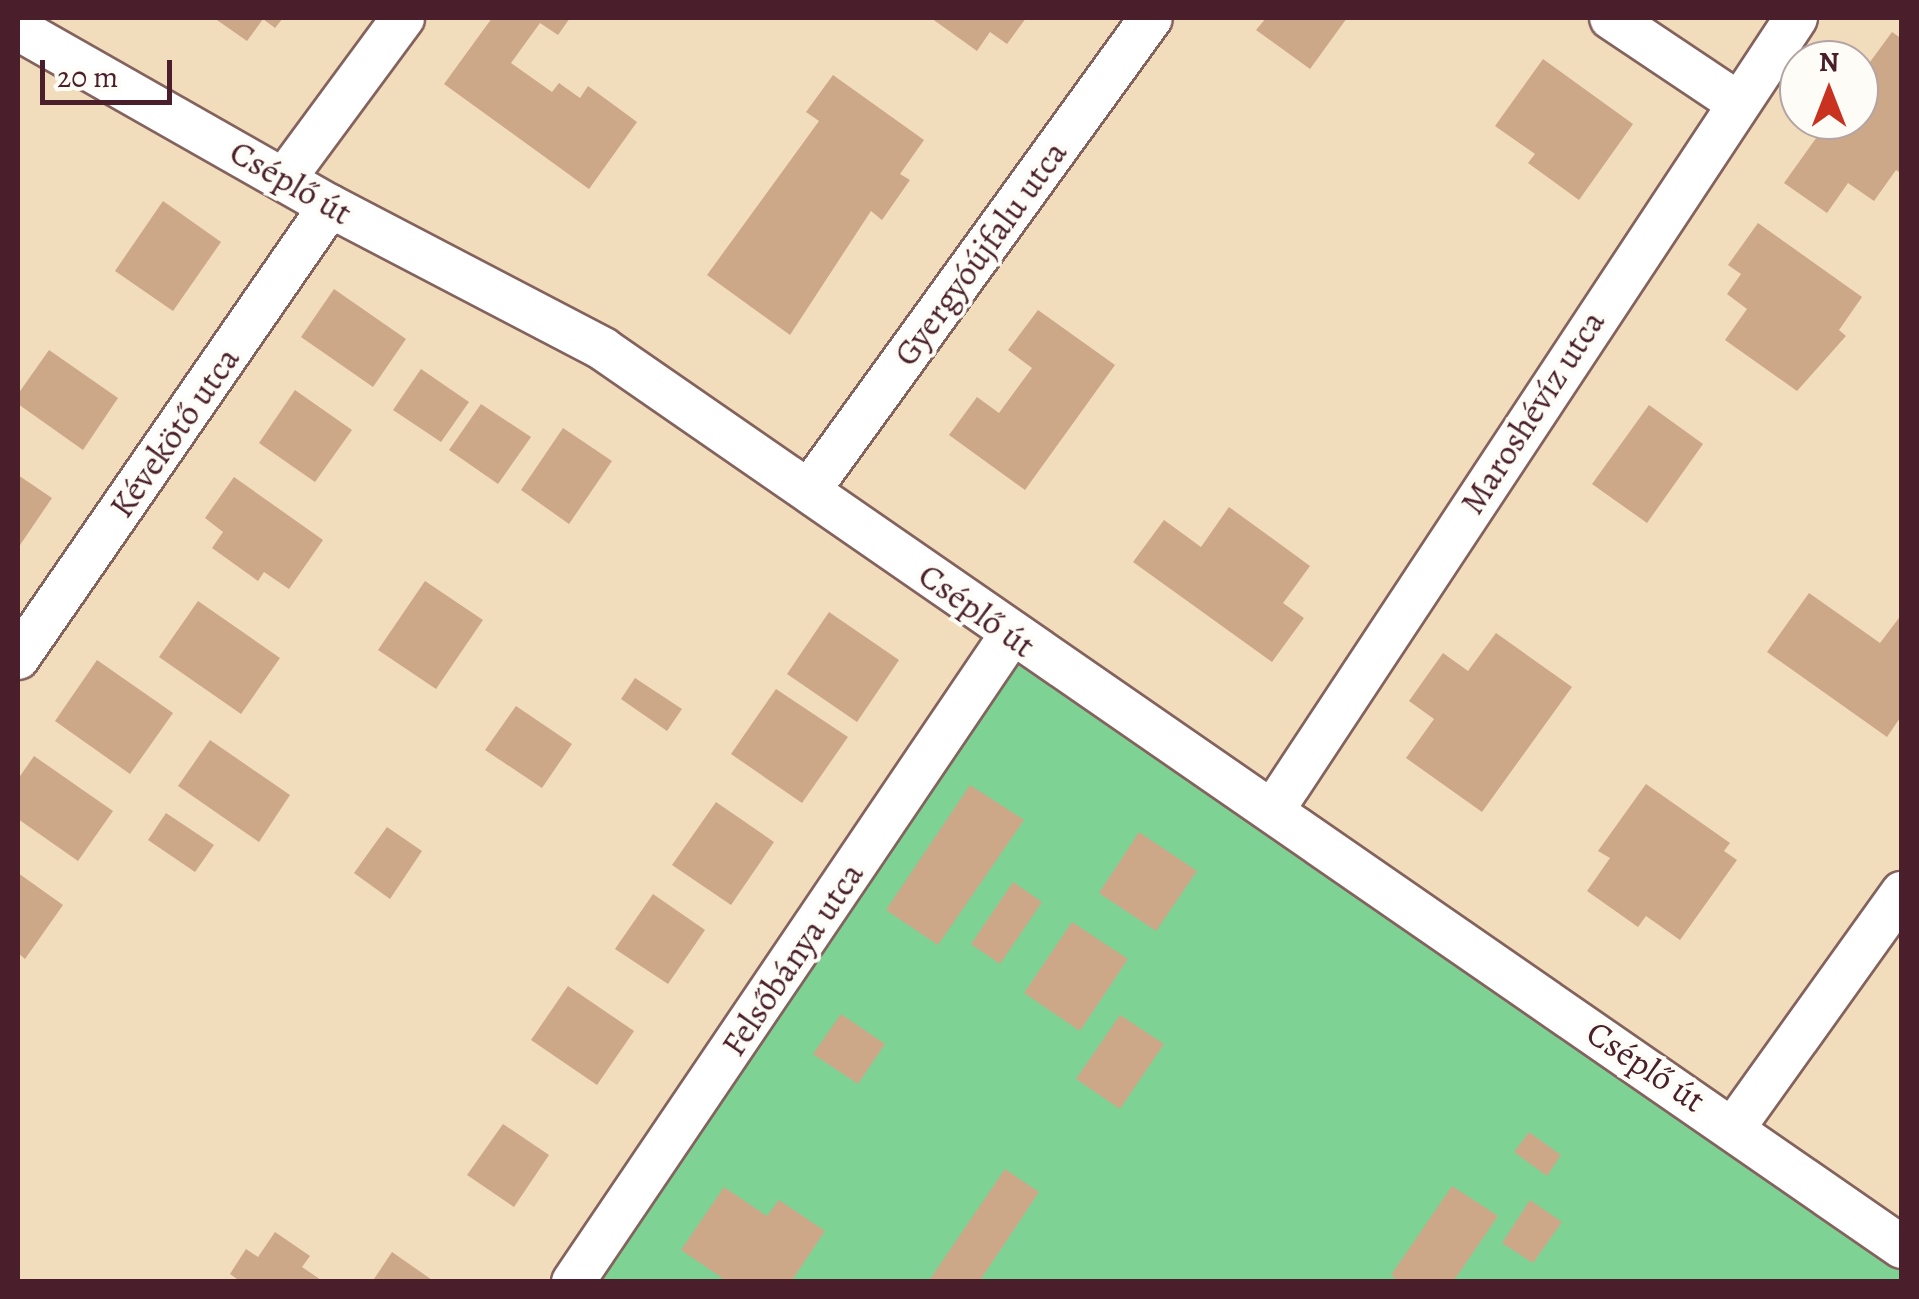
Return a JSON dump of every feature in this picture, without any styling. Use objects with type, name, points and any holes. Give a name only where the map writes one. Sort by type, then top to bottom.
[{"type":"street","points":[[285,178],[402,18]]},
{"type":"street","name":"Gyergyóújfalu utca","points":[[810,489],[1151,18]]},
{"type":"street","points":[[1611,18],[1735,101]]},
{"type":"street","name":"Maroshévíz utca","points":[[1273,810],[1735,101],[1796,18]]},
{"type":"street","name":"Cséplő út","points":[[18,30],[330,206],[603,349],[810,489],[1010,636],[1273,810],[1735,1126],[1902,1246]]},
{"type":"street","name":"Kévekötő utca","points":[[18,658],[330,206]]},
{"type":"street","name":"Felsőbánya utca","points":[[575,1281],[1010,636]]},
{"type":"street","points":[[1735,1126],[1902,893]]},
{"type":"green space","points":[[1010,636],[1902,1247],[1901,1282],[573,1282]]},
{"type":"building","points":[[214,18],[283,18],[275,28],[263,19],[247,41]]},
{"type":"building","points":[[492,18],[570,18],[558,35],[540,23],[511,63],[552,92],[559,83],[580,98],[588,86],[637,122],[589,189],[444,84]]},
{"type":"building","points":[[931,18],[1026,18],[1007,44],[990,32],[977,51]]},
{"type":"building","points":[[1266,18],[1347,18],[1310,69],[1256,30]]},
{"type":"building","points":[[1892,32],[1902,39],[1902,174],[1896,170],[1874,201],[1848,183],[1827,213],[1784,183],[1815,140],[1879,140],[1879,50]]},
{"type":"building","points":[[1543,59],[1633,124],[1579,200],[1528,163],[1535,154],[1495,126]]},
{"type":"building","points":[[833,75],[924,140],[900,174],[910,180],[882,220],[871,211],[790,335],[707,275],[819,121],[806,112]]},
{"type":"building","points":[[163,201],[221,242],[173,311],[115,271]]},
{"type":"building","points":[[1758,223],[1862,297],[1839,330],[1846,336],[1797,391],[1725,340],[1747,309],[1727,294],[1741,274],[1728,265]]},
{"type":"building","points":[[334,289],[406,339],[373,387],[301,337]]},
{"type":"building","points":[[1038,310],[1115,365],[1025,490],[949,435],[977,397],[999,413],[1032,368],[1008,350]]},
{"type":"building","points":[[49,350],[118,398],[83,450],[18,404],[18,394]]},
{"type":"building","points":[[421,369],[469,402],[441,442],[393,410]]},
{"type":"building","points":[[295,390],[352,430],[315,482],[259,443]]},
{"type":"building","points":[[481,404],[531,437],[498,484],[449,450]]},
{"type":"building","points":[[1649,405],[1703,444],[1647,523],[1592,484]]},
{"type":"building","points":[[563,428],[612,461],[569,524],[521,490]]},
{"type":"building","points":[[18,475],[52,498],[18,548]]},
{"type":"building","points":[[234,477],[323,540],[289,589],[264,572],[258,581],[212,548],[223,532],[205,518]]},
{"type":"building","points":[[1229,507],[1310,566],[1283,603],[1304,618],[1272,662],[1133,562],[1164,520],[1201,547]]},
{"type":"building","points":[[425,581],[483,620],[436,689],[378,650]]},
{"type":"building","points":[[1809,593],[1880,643],[1902,614],[1902,715],[1887,737],[1767,652]]},
{"type":"building","points":[[198,601],[280,658],[241,714],[159,657]]},
{"type":"building","points":[[829,612],[899,660],[857,722],[787,674]]},
{"type":"building","points":[[1496,633],[1572,687],[1482,812],[1406,758],[1434,719],[1409,701],[1443,653],[1468,671]]},
{"type":"building","points":[[97,660],[173,713],[130,774],[55,721]]},
{"type":"building","points":[[635,678],[682,709],[667,731],[621,699]]},
{"type":"building","points":[[776,689],[848,737],[802,803],[731,754]]},
{"type":"building","points":[[516,706],[572,744],[542,788],[485,750]]},
{"type":"building","points":[[210,740],[290,795],[259,842],[178,786]]},
{"type":"building","points":[[34,756],[113,811],[78,861],[18,819],[18,779]]},
{"type":"building","points":[[1646,784],[1730,843],[1724,851],[1737,860],[1680,940],[1646,916],[1638,927],[1587,891],[1610,858],[1598,851]]},
{"type":"building","points":[[970,785],[1024,820],[938,945],[886,910]]},
{"type":"building","points":[[716,802],[774,842],[731,905],[672,865]]},
{"type":"building","points":[[166,813],[214,845],[195,872],[148,840]]},
{"type":"building","points":[[387,827],[422,851],[390,899],[354,873]]},
{"type":"building","points":[[1139,832],[1197,871],[1156,931],[1099,893]]},
{"type":"building","points":[[18,873],[63,905],[25,959],[18,953]]},
{"type":"building","points":[[1013,882],[1042,902],[1000,964],[971,944]]},
{"type":"building","points":[[653,894],[705,930],[668,984],[615,949]]},
{"type":"building","points":[[1072,922],[1128,959],[1080,1031],[1024,993]]},
{"type":"building","points":[[568,986],[634,1031],[597,1085],[531,1040]]},
{"type":"building","points":[[841,1014],[885,1044],[858,1084],[813,1054]]},
{"type":"building","points":[[1120,1015],[1164,1044],[1120,1109],[1076,1079]]},
{"type":"building","points":[[503,1124],[549,1155],[514,1207],[467,1175]]},
{"type":"building","points":[[1529,1132],[1561,1155],[1547,1176],[1514,1152]]},
{"type":"building","points":[[1005,1169],[1039,1192],[979,1282],[928,1282]]},
{"type":"building","points":[[1452,1186],[1498,1216],[1453,1282],[1400,1282],[1391,1275]]},
{"type":"building","points":[[724,1187],[767,1216],[779,1200],[825,1231],[791,1282],[728,1282],[681,1250]]},
{"type":"building","points":[[1530,1200],[1562,1222],[1533,1263],[1502,1243]]},
{"type":"building","points":[[275,1232],[310,1256],[302,1267],[324,1282],[241,1282],[230,1274],[246,1249],[258,1257]]},
{"type":"building","points":[[392,1252],[435,1282],[372,1282]]}]
